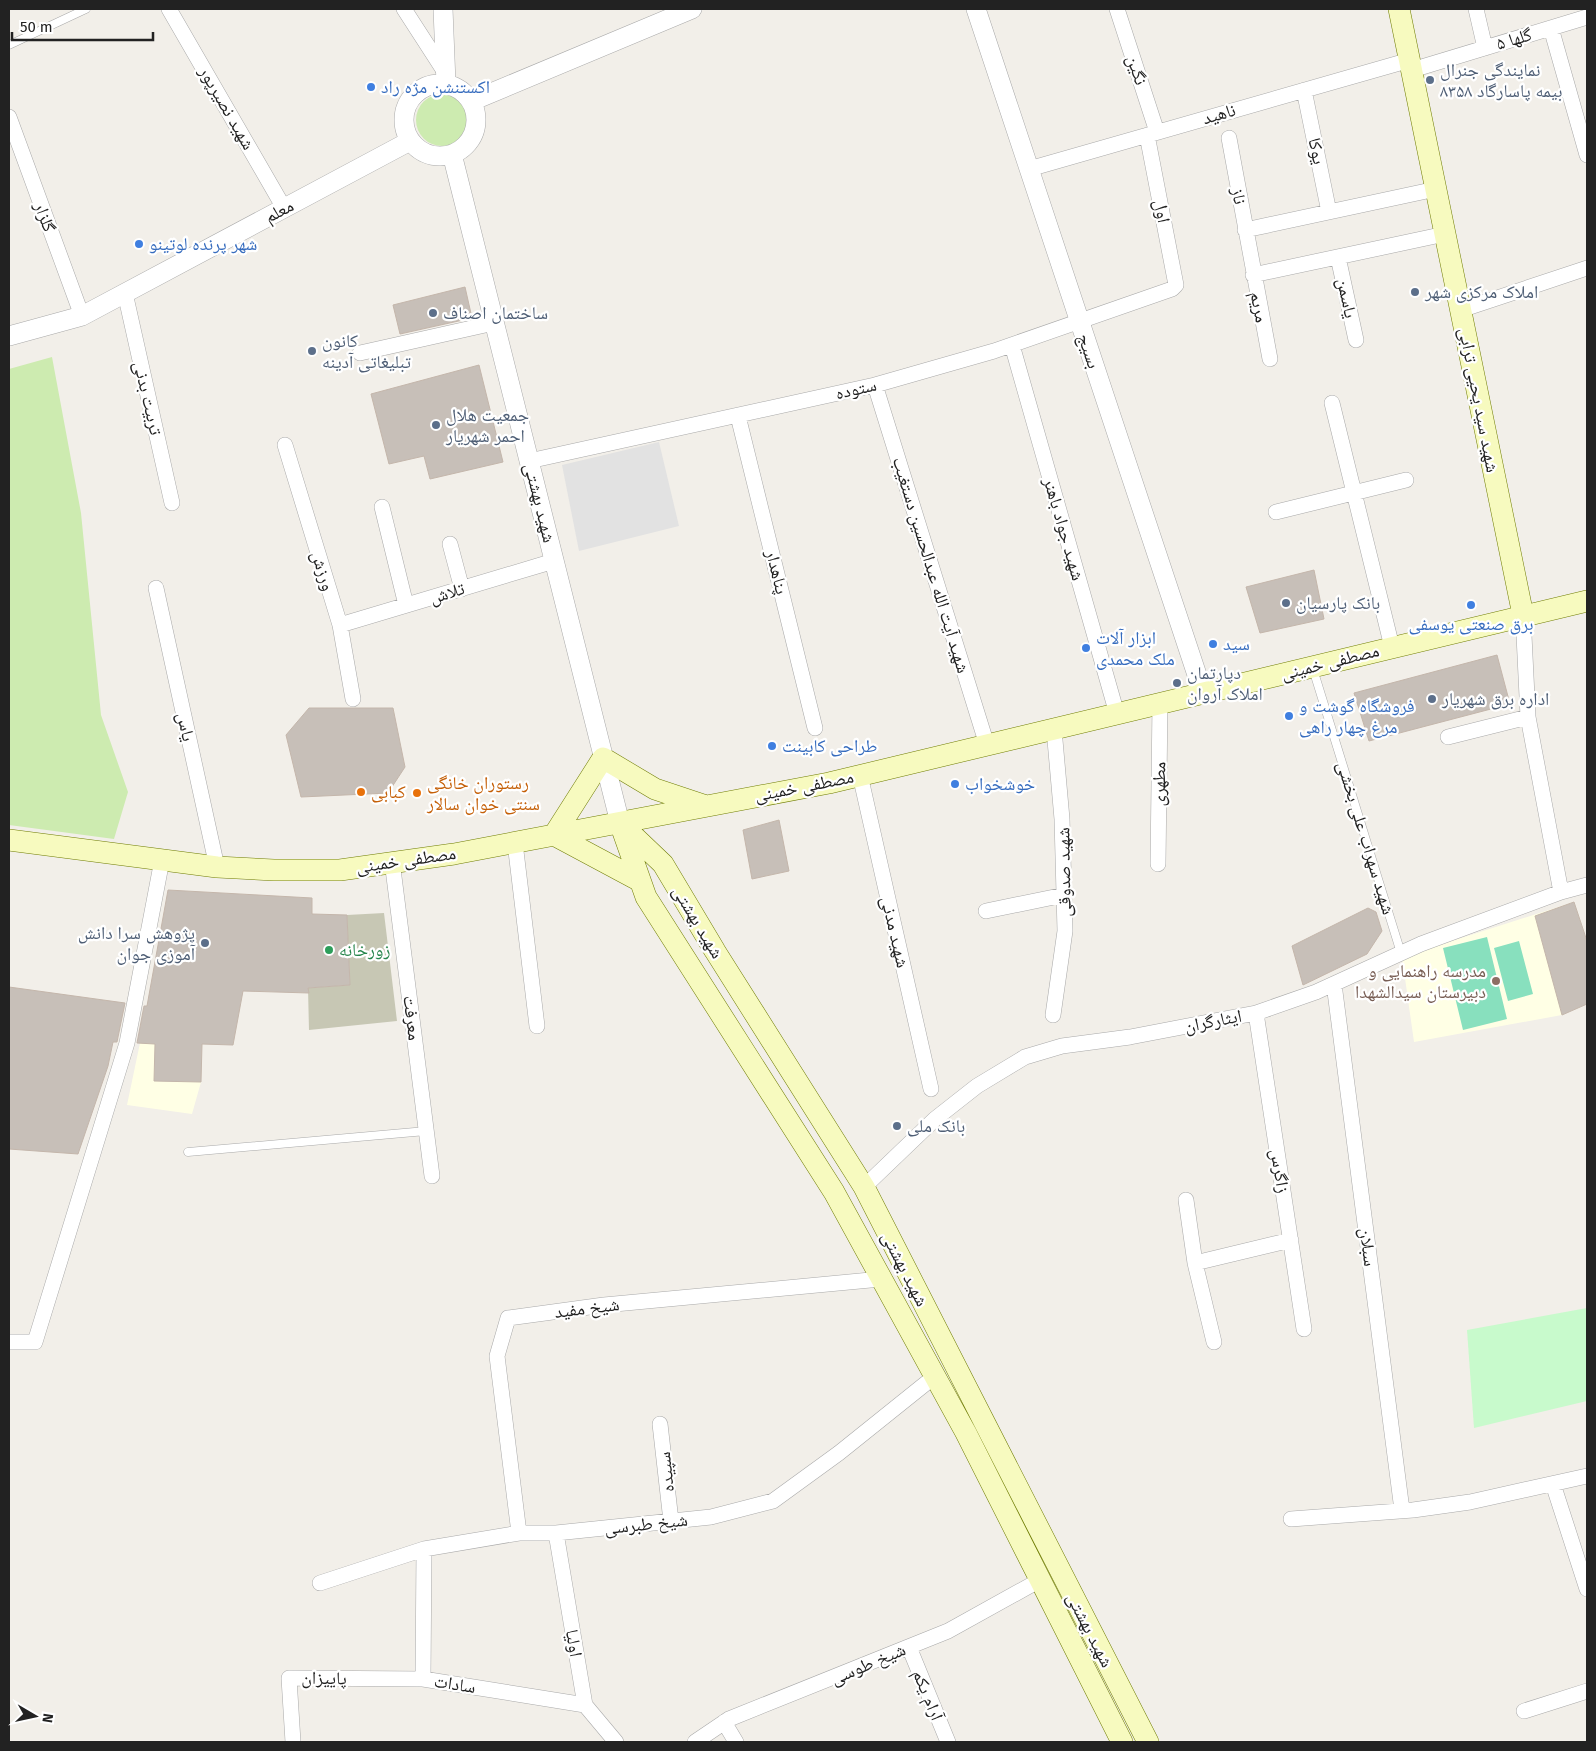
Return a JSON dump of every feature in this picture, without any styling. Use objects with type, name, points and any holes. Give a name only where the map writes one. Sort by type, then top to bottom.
[{"type":"main road","name":"شهید سید یحیی ترابی","points":[[1399,9],[1523,616]]},
{"type":"main road","name":"مصطفی خمینی","points":[[9,840],[217,867],[340,870],[392,861],[454,854],[860,775],[1587,601]]},
{"type":"main road","points":[[640,881],[554,836],[604,758],[655,789],[705,806]]},
{"type":"main road","name":"شهید بهشتی","points":[[620,823],[646,897],[834,1192],[935,1376],[1122,1742]]},
{"type":"main road","name":"شهید بهشتی","points":[[620,823],[663,864],[720,960],[864,1188],[1148,1742]]},
{"type":"street","name":"شهید نصیرپور","points":[[170,9],[284,208]]},
{"type":"street","points":[[404,9],[446,79],[465,93],[472,101],[476,117],[474,132],[469,142],[452,154],[440,156],[418,149],[410,141],[405,129],[404,117],[410,100],[423,88],[446,79]]},
{"type":"street","points":[[443,9],[446,79]]},
{"type":"street","points":[[472,101],[665,14],[692,9]]},
{"type":"street","name":"بسیج","points":[[976,9],[1203,693]]},
{"type":"street","name":"نگین","points":[[1118,9],[1152,134]]},
{"type":"street","points":[[1476,9],[1486,48]]},
{"type":"street","name":"گلها ۵","points":[[1410,65],[1486,48],[1587,17]]},
{"type":"street","points":[[1551,28],[1587,155]]},
{"type":"street","name":"ناهید","points":[[1029,169],[1304,90],[1410,65]]},
{"type":"street","name":"یوکا","points":[[1304,90],[1329,212]]},
{"type":"street","name":"گلزار","points":[[9,117],[82,316]]},
{"type":"street","name":"اول","points":[[1152,134],[1175,287]]},
{"type":"street","name":"ناز","points":[[1229,138],[1249,255]]},
{"type":"street","name":"معلم","points":[[9,336],[82,316],[410,141]]},
{"type":"street","name":"شهید بهشتی","points":[[452,154],[620,823]]},
{"type":"street","points":[[1245,230],[1436,189]]},
{"type":"street","points":[[1253,276],[1446,234]]},
{"type":"street","name":"مریم","points":[[1249,255],[1270,359]]},
{"type":"street","name":"یاسمن","points":[[1338,257],[1356,340]]},
{"type":"street","points":[[1461,310],[1587,268]]},
{"type":"street","name":"ستوده","points":[[529,461],[874,385],[1012,345],[1175,287]]},
{"type":"street","name":"تربیت بدنی","points":[[125,293],[172,503]]},
{"type":"street","points":[[360,353],[494,323]]},
{"type":"street","name":"شهید جواد باهنر","points":[[1012,345],[1117,714]]},
{"type":"street","name":"شهید آیت الله عبدالحسین دستغیب","points":[[874,385],[987,745]]},
{"type":"street","points":[[1332,403],[1392,647]]},
{"type":"street","name":"پناهدار","points":[[738,416],[815,728]]},
{"type":"street","name":"ورزش","points":[[285,444],[340,625],[353,699]]},
{"type":"street","points":[[1276,512],[1406,480]]},
{"type":"street","points":[[382,507],[406,605]]},
{"type":"street","points":[[450,544],[462,589]]},
{"type":"street","name":"تلاش","points":[[340,625],[554,561]]},
{"type":"street","name":"یاس","points":[[156,588],[217,867]]},
{"type":"street","points":[[1523,616],[1528,717],[1561,892]]},
{"type":"street","name":"مطهری","points":[[1158,864],[1160,703]]},
{"type":"street","points":[[1448,737],[1528,717]]},
{"type":"street","name":"شهید صدوقی","points":[[1053,1015],[1065,931],[1062,819],[1054,729]]},
{"type":"street","name":"شهید مدنی","points":[[860,775],[931,1089]]},
{"type":"street","points":[[515,843],[537,1026]]},
{"type":"street","points":[[9,1342],[35,1342],[128,1043],[162,860]]},
{"type":"street","name":"معرفت","points":[[392,861],[432,1176]]},
{"type":"street","name":"ایثارگران","points":[[864,1188],[935,1119],[977,1086],[1025,1057],[1062,1046],[1130,1037],[1256,1013],[1316,992],[1401,953],[1561,892],[1587,885]]},
{"type":"street","points":[[986,911],[1064,895]]},
{"type":"street","name":"سبلان","points":[[1334,984],[1402,1510]]},
{"type":"street","name":"زاگرس","points":[[1256,1013],[1304,1329]]},
{"type":"street","points":[[1186,1200],[1195,1263],[1214,1342]]},
{"type":"street","points":[[1195,1263],[1290,1240]]},
{"type":"street","name":"شیخ مفید","points":[[519,1532],[497,1356],[508,1318],[604,1305],[881,1279]]},
{"type":"street","name":"شیخ طبرسی","points":[[320,1583],[424,1549],[519,1532],[556,1533],[711,1517],[773,1501],[839,1453],[935,1376]]},
{"type":"street","name":"سپیده","points":[[660,1424],[671,1521]]},
{"type":"street","points":[[1292,1519],[1470,1502],[1587,1476]]},
{"type":"street","points":[[1553,1484],[1587,1589]]},
{"type":"street","name":"اولیا","points":[[556,1533],[585,1705]]},
{"type":"street","name":"سادات","points":[[424,1549],[423,1679],[585,1705]]},
{"type":"street","name":"شیخ طوسی","points":[[695,1742],[724,1722],[948,1631],[1040,1580]]},
{"type":"street","name":"آرام یکم","points":[[909,1647],[948,1742]]},
{"type":"street","name":"پاییزان","points":[[293,1742],[289,1678],[423,1679]]},
{"type":"street","points":[[1524,1711],[1587,1691]]},
{"type":"street","points":[[585,1705],[616,1742]]},
{"type":"street","points":[[724,1722],[736,1742]]},
{"type":"lane","points":[[9,45],[86,9]]},
{"type":"lane","name":"شهید سهراب علی بخشی","points":[[1312,666],[1401,953]]},
{"type":"lane","points":[[188,1152],[426,1131]]},
{"type":"shaded area","points":[[659,442],[679,526],[579,551],[562,465]]},
{"type":"shaded area","name":"مدرسه راهنمایی و دبیرستان سیدالشهدا","points":[[1574,902],[1587,941],[1587,1004],[1562,1015],[1414,1042],[1402,957]]},
{"type":"shaded area","points":[[384,913],[397,1021],[309,1030],[308,988],[350,985],[347,915]]},
{"type":"shaded area","points":[[140,1043],[155,1044],[155,1081],[201,1082],[192,1114],[127,1105]]},
{"type":"green space","points":[[442,94],[456,98],[464,106],[468,120],[464,134],[456,142],[442,146],[428,142],[420,134],[416,120],[420,106],[428,98]]},
{"type":"green space","points":[[52,357],[81,513],[101,715],[128,792],[114,839],[9,825],[9,369]]},
{"type":"green space","points":[[1487,937],[1507,1019],[1463,1030],[1443,948]]},
{"type":"green space","points":[[1519,941],[1533,994],[1508,1001],[1494,948]]},
{"type":"green space","points":[[1587,1308],[1587,1401],[1474,1428],[1467,1330]]},
{"type":"building","name":"ساختمان اصناف","points":[[465,287],[472,318],[400,334],[393,305]]},
{"type":"building","name":"جمعیت هلال احمر شهریار","points":[[479,365],[503,462],[430,479],[424,456],[389,464],[371,394]]},
{"type":"building","name":"بانک پارسیان","points":[[1314,570],[1324,619],[1260,633],[1246,587]]},
{"type":"building","name":"اداره برق شهریار","points":[[1497,655],[1510,704],[1369,741],[1354,693]]},
{"type":"building","points":[[309,708],[393,708],[405,767],[388,793],[301,797],[286,735]]},
{"type":"building","points":[[779,820],[789,871],[752,879],[743,830]]},
{"type":"building","points":[[168,890],[312,898],[312,914],[347,915],[350,985],[308,988],[309,993],[243,991],[233,1045],[202,1044],[201,1082],[154,1081],[155,1044],[137,1043],[144,1006],[147,1006]]},
{"type":"building","points":[[1574,902],[1587,941],[1587,1004],[1562,1015],[1535,916]]},
{"type":"building","points":[[1368,908],[1376,912],[1382,931],[1367,954],[1303,985],[1292,946]]},
{"type":"building","points":[[9,987],[125,1003],[117,1042],[113,1042],[108,1066],[78,1154],[9,1149]]},
{"type":"place","name":"نمایندگی جنرال بیمه پاسارگاد ۸۳۵۸","points":[[1430,80]]},
{"type":"place","name":"اکستنشن مژه راد","points":[[371,87]]},
{"type":"place","name":"شهر پرنده لوتینو","points":[[139,244]]},
{"type":"place","name":"املاک مرکزی شهر","points":[[1415,292]]},
{"type":"place","name":"ساختمان اصناف","points":[[433,313]]},
{"type":"place","name":"کانون تبلیغاتی آدینه","points":[[312,351]]},
{"type":"place","name":"جمعیت هلال احمر شهریار","points":[[436,425]]},
{"type":"place","name":"بانک پارسیان","points":[[1286,603]]},
{"type":"place","name":"برق صنعتی یوسفی","points":[[1471,605]]},
{"type":"place","name":"سید","points":[[1213,644]]},
{"type":"place","name":"ابزار آلات ملک محمدی","points":[[1086,648]]},
{"type":"place","name":"دپارتمان املاک آروان","points":[[1177,683]]},
{"type":"place","name":"اداره برق شهریار","points":[[1432,699]]},
{"type":"place","name":"فروشگاه گوشت و مرغ چهار راهی","points":[[1289,716]]},
{"type":"place","name":"طراحی کابینت","points":[[772,746]]},
{"type":"place","name":"خوشخواب","points":[[955,784]]},
{"type":"place","name":"کبابی","points":[[361,792]]},
{"type":"place","name":"رستوران خانگی سنتی خوان سالار","points":[[417,793]]},
{"type":"place","name":"پژوهش سرا دانش آموزی جوان","points":[[205,943]]},
{"type":"place","name":"زورخانه","points":[[329,950]]},
{"type":"place","name":"مدرسه راهنمایی و دبیرستان سیدالشهدا","points":[[1496,981]]},
{"type":"place","name":"بانک ملی","points":[[897,1126]]}]
